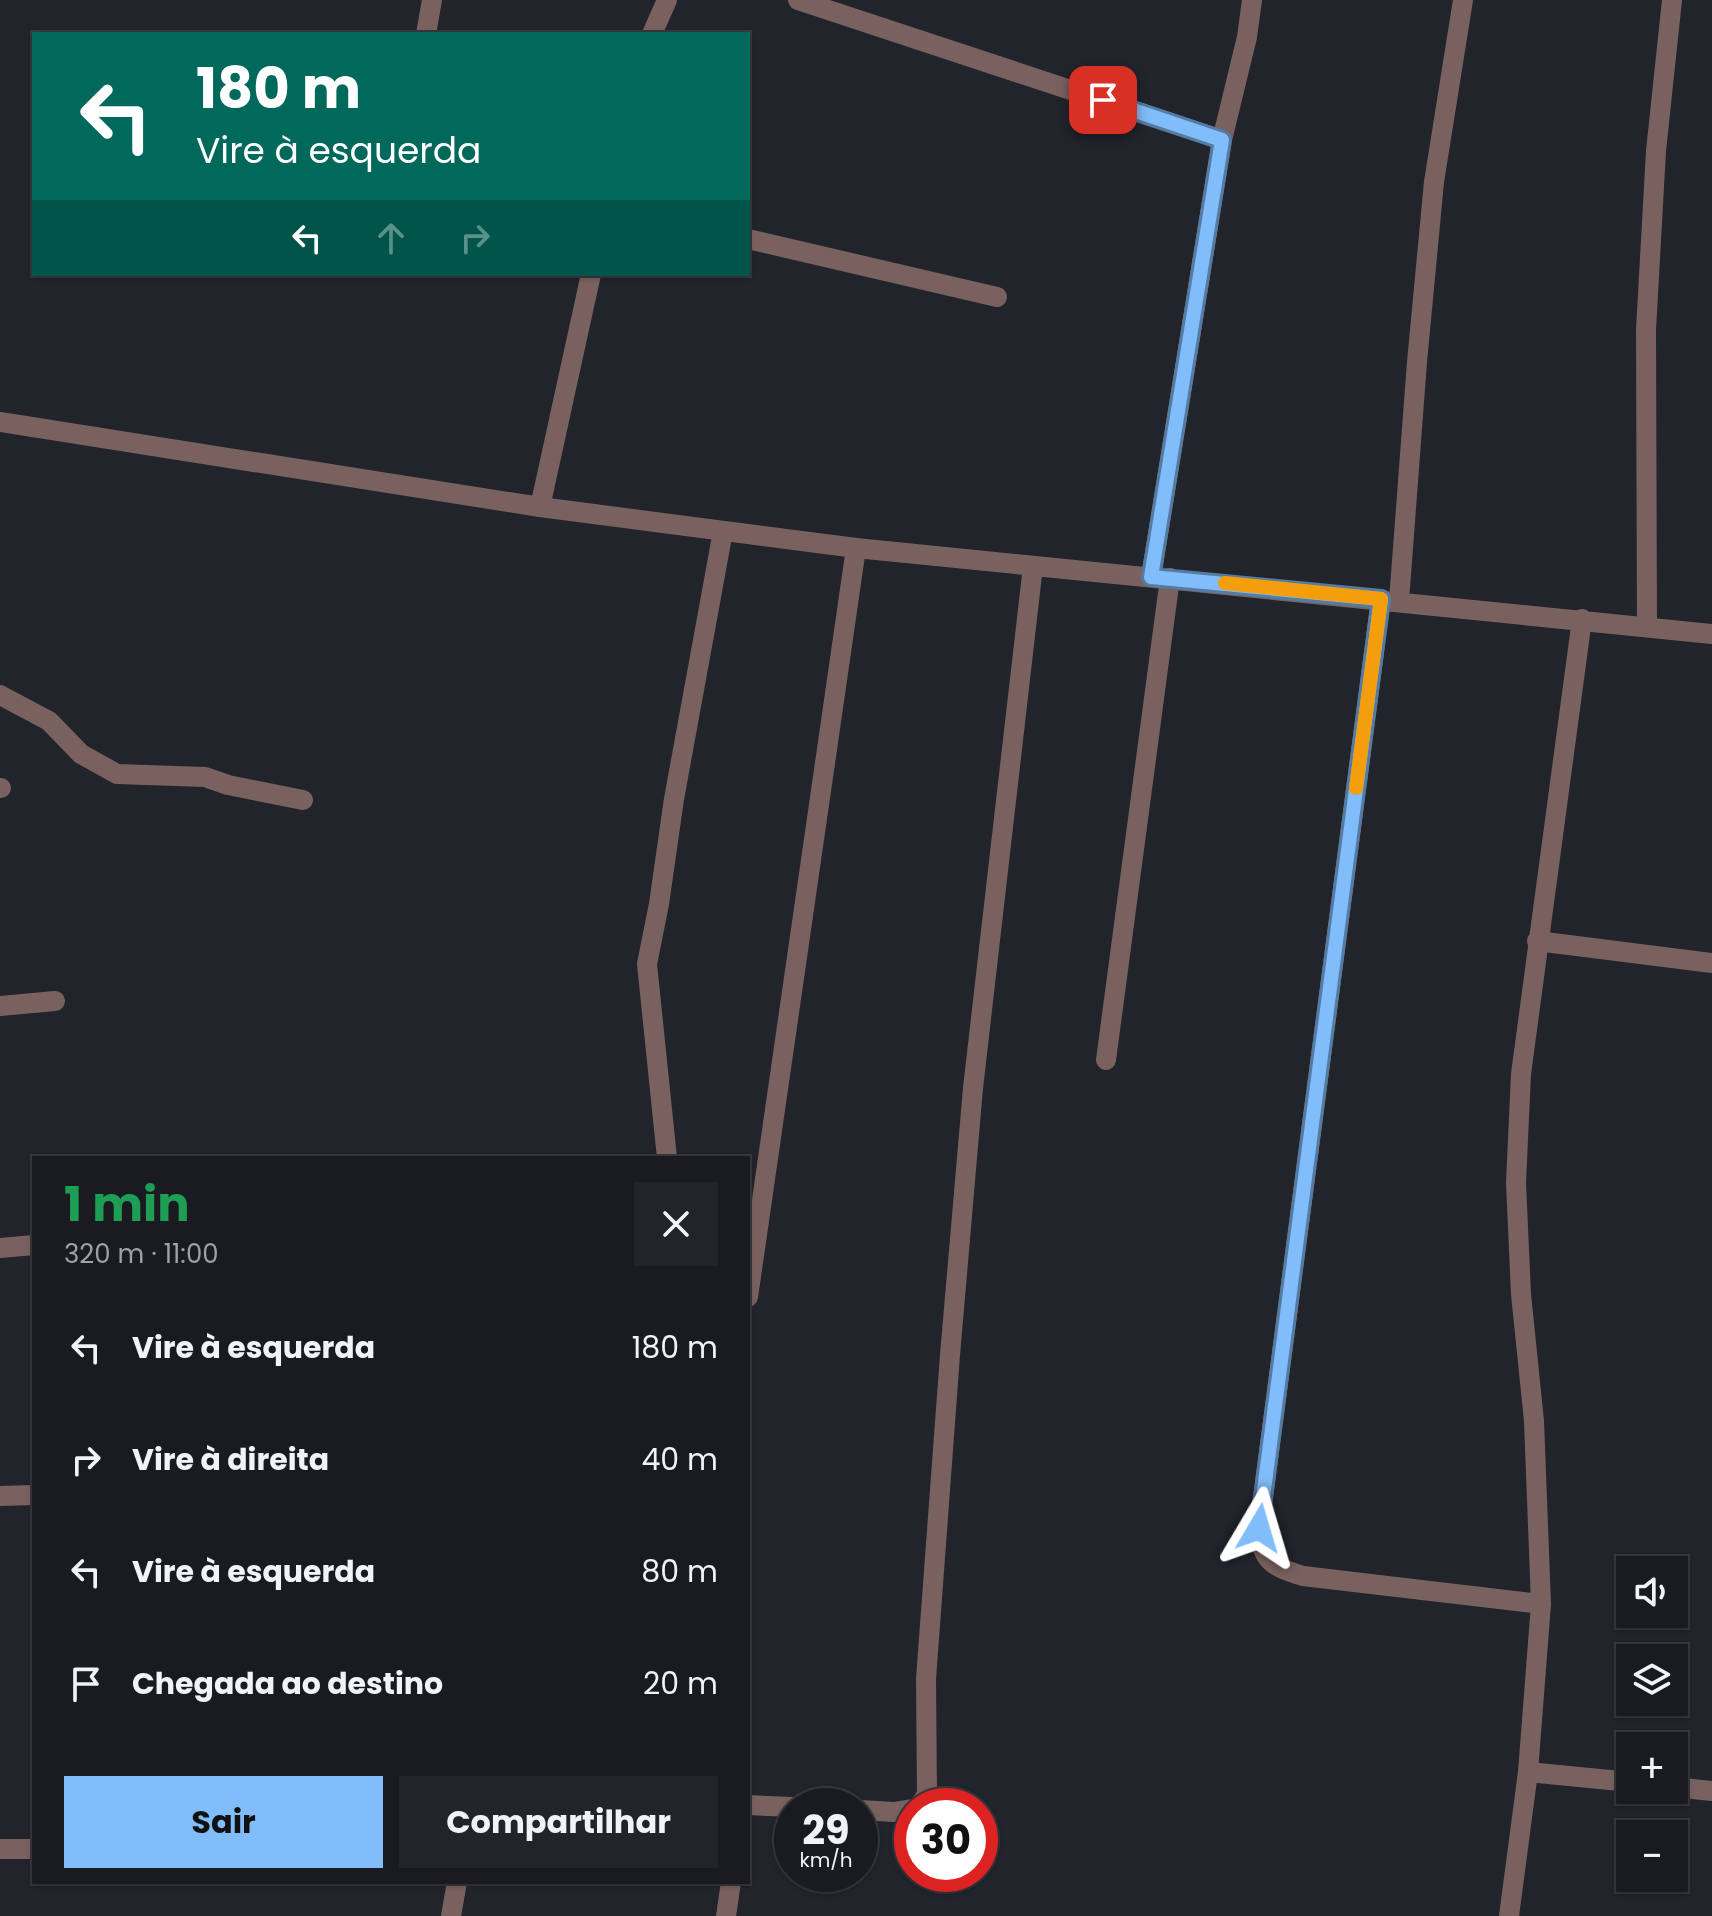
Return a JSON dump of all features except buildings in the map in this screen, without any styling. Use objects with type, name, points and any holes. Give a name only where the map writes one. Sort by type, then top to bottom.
[{"type":"street","points":[[426,32],[432,0]]},
{"type":"street","points":[[653,32],[667,0]]},
{"type":"street","points":[[798,0],[1222,140]]},
{"type":"street","points":[[1106,1060],[1160,577],[1222,140],[1247,37],[1252,0]]},
{"type":"street","points":[[1463,0],[1434,182],[1390,600],[1261,1512],[1260,1543],[1268,1560],[1283,1570],[1303,1576],[1541,1604]]},
{"type":"street","points":[[1647,627],[1646,330],[1656,151],[1672,0]]},
{"type":"street","points":[[750,239],[997,297]]},
{"type":"street","points":[[540,507],[591,276]]},
{"type":"street","points":[[0,422],[540,507],[856,548],[1712,634]]},
{"type":"street","points":[[667,1156],[647,964],[723,531]]},
{"type":"street","points":[[750,1283],[856,548]]},
{"type":"street","points":[[927,1788],[926,1679],[973,1088],[1033,566]]},
{"type":"street","points":[[1509,1916],[1528,1772],[1541,1604],[1534,1421],[1521,1294],[1516,1183],[1521,1074],[1582,619]]},
{"type":"street","points":[[0,695],[49,721],[81,754],[117,774],[205,777],[228,785],[303,800]]},
{"type":"street","points":[[1537,941],[1712,963]]},
{"type":"street","points":[[0,1006],[55,1001]]},
{"type":"street","points":[[0,1248],[32,1245]]},
{"type":"street","points":[[0,1496],[32,1495]]},
{"type":"street","points":[[1528,1772],[1616,1781]]},
{"type":"street","points":[[1688,1788],[1712,1791]]},
{"type":"street","points":[[750,1805],[774,1806]]},
{"type":"street","points":[[0,1849],[32,1849]]},
{"type":"street","points":[[451,1916],[457,1884]]},
{"type":"street","points":[[726,1916],[731,1884]]},
{"type":"slow traffic","points":[[1225,583],[1381,599],[1356,788]]},
{"type":"route","points":[[1103,100],[1222,140],[1151,577],[1381,599],[1259,1528]]}]
